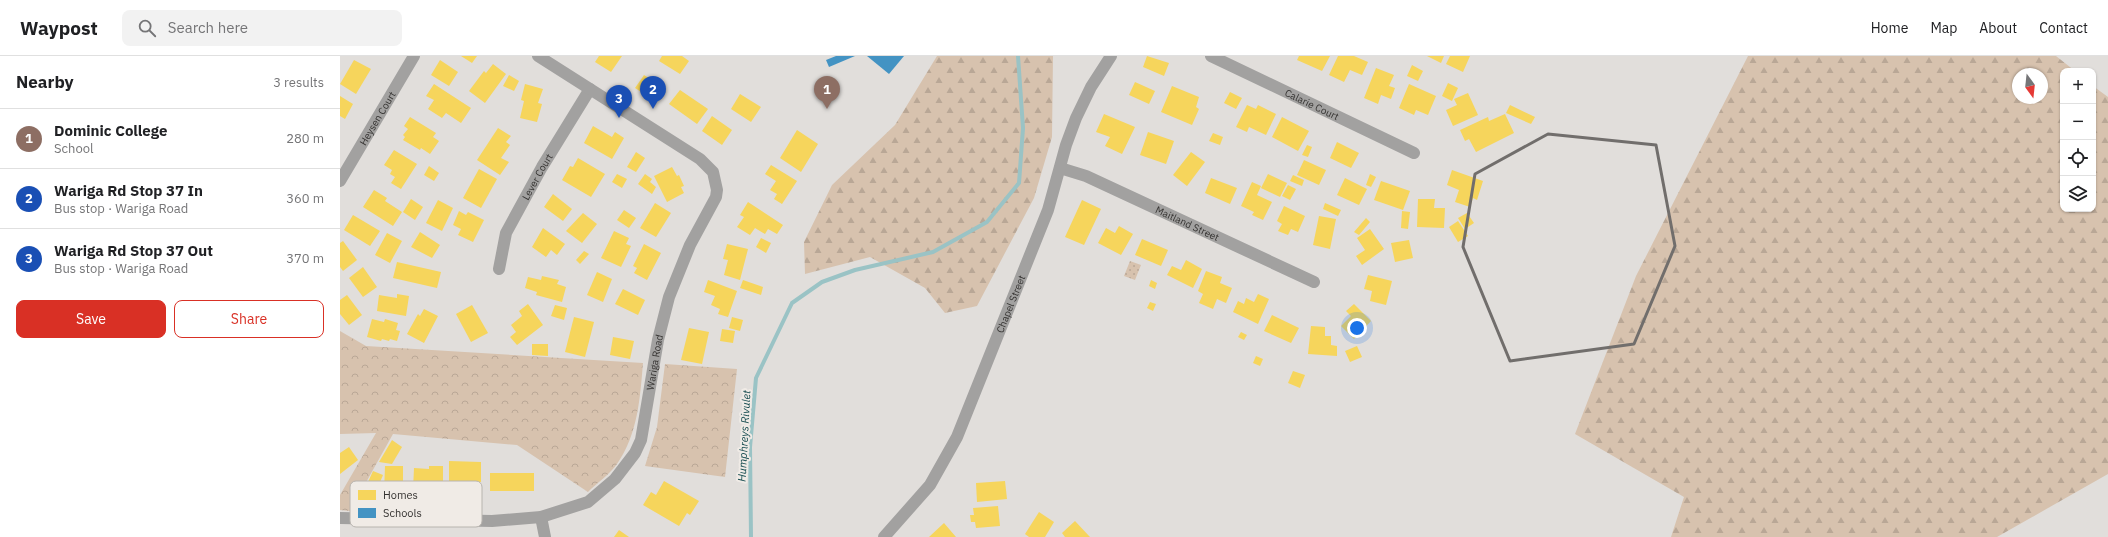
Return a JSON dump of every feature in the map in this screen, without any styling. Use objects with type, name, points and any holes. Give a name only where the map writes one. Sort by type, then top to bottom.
[{"type":"street","name":"Heysen Court","points":[[340,181],[414,56]]},
{"type":"street","name":"Wariga Road","points":[[482,521],[541,517],[588,502],[615,479],[635,453],[644,431],[658,340],[669,297],[680,267],[713,204],[717,190],[712,172],[700,159],[538,56]]},
{"type":"street","name":"Chapel Street","points":[[884,537],[930,485],[956,437],[1040,233],[1076,118],[1091,87],[1111,56]]},
{"type":"street","name":"Calarie Court","points":[[1211,56],[1414,153]]},
{"type":"street","name":"Lever Court","points":[[498,269],[506,233],[542,167],[590,89]]},
{"type":"street","name":"Maitland Street","points":[[1060,168],[1086,176],[1314,282]]},
{"type":"street","points":[[541,517],[545,537]]},
{"type":"street","name":"Wariga Road","points":[[340,518],[350,518]]},
{"type":"highlighted area","points":[[1548,134],[1656,145],[1675,246],[1634,344],[1510,361],[1463,247],[1475,174]]},
{"type":"green space","points":[[937,56],[1053,56],[1052,137],[1034,198],[977,306],[945,313],[925,288],[870,257],[805,274],[804,242],[832,185],[895,125]]},
{"type":"green space","points":[[1748,56],[2056,56],[2071,68],[2060,68],[2060,212],[2096,212],[2096,88],[2108,97],[2108,474],[1997,537],[1671,537],[1684,497],[1575,434],[1636,276]]},
{"type":"green space","points":[[1130,261],[1141,265],[1135,280],[1124,276]]},
{"type":"green space","points":[[340,331],[366,346],[643,363],[637,415],[630,440],[614,468],[588,492],[517,445],[393,434],[367,481],[350,481],[350,511],[340,510],[340,495],[376,433],[340,434]]},
{"type":"green space","points":[[665,364],[737,369],[725,477],[645,466],[657,427]]},
{"type":"building: Homes","points":[[461,56],[477,56],[472,63]]},
{"type":"building: Homes","points":[[599,56],[622,56],[611,72],[595,62]]},
{"type":"building: Homes","points":[[662,56],[682,56],[689,61],[680,74],[659,61]]},
{"type":"building: Homes","points":[[1147,56],[1169,63],[1164,76],[1143,67]]},
{"type":"building: Homes","points":[[1299,56],[1330,56],[1322,71],[1297,60]]},
{"type":"building: Homes","points":[[1338,56],[1354,56],[1368,62],[1362,75],[1350,70],[1344,82],[1329,75]]},
{"type":"building: Homes","points":[[1427,56],[1444,56],[1441,63]]},
{"type":"building: Homes","points":[[1450,56],[1470,56],[1463,72],[1446,64]]},
{"type":"building: Homes","points":[[354,60],[371,69],[356,94],[340,84]]},
{"type":"building: Homes","points":[[440,60],[458,72],[449,86],[431,75]]},
{"type":"building: Homes","points":[[493,64],[506,74],[485,103],[469,91],[484,71],[486,73]]},
{"type":"building: Homes","points":[[1412,65],[1423,71],[1418,81],[1407,76]]},
{"type":"building: Homes","points":[[1376,68],[1394,75],[1389,86],[1395,88],[1391,99],[1381,95],[1378,104],[1364,98]]},
{"type":"building: Homes","points":[[509,75],[519,81],[514,91],[503,86]]},
{"type":"building: Homes","points":[[644,75],[664,88],[655,101],[635,88]]},
{"type":"building: Homes","points":[[1135,82],[1155,91],[1149,104],[1129,95]]},
{"type":"building: Homes","points":[[1448,83],[1458,88],[1452,101],[1442,96]]},
{"type":"building: Homes","points":[[434,84],[471,108],[461,123],[446,113],[442,118],[428,109],[434,100],[426,96]]},
{"type":"building: Homes","points":[[525,84],[543,89],[538,103],[542,104],[537,122],[520,118],[524,101],[521,100]]},
{"type":"building: Homes","points":[[1409,84],[1436,96],[1428,115],[1416,110],[1414,115],[1399,108]]},
{"type":"building: Homes","points":[[1172,86],[1199,97],[1196,107],[1199,109],[1192,125],[1161,112]]},
{"type":"building: Homes","points":[[680,90],[708,109],[697,124],[669,104]]},
{"type":"building: Homes","points":[[1230,92],[1242,98],[1236,109],[1224,103]]},
{"type":"building: Homes","points":[[1468,93],[1478,115],[1453,126],[1446,110],[1457,105],[1454,99]]},
{"type":"building: Homes","points":[[740,94],[761,107],[751,122],[731,109]]},
{"type":"building: Homes","points":[[340,96],[353,104],[345,119],[340,116]]},
{"type":"building: Homes","points":[[1247,105],[1256,109],[1258,105],[1276,114],[1266,135],[1249,127],[1247,132],[1236,127]]},
{"type":"building: Homes","points":[[1510,105],[1535,117],[1531,124],[1506,113]]},
{"type":"building: Homes","points":[[1104,114],[1135,127],[1122,154],[1105,146],[1110,137],[1096,132]]},
{"type":"building: Homes","points":[[1505,114],[1514,133],[1476,152],[1469,139],[1465,141],[1460,130],[1488,117],[1489,121]]},
{"type":"building: Homes","points":[[712,116],[732,130],[722,145],[702,131]]},
{"type":"building: Homes","points":[[410,117],[436,133],[433,137],[439,141],[430,154],[403,140],[405,137],[403,135],[408,129],[404,126]]},
{"type":"building: Homes","points":[[1282,117],[1309,131],[1298,151],[1272,137]]},
{"type":"building: Homes","points":[[593,126],[612,137],[615,132],[624,138],[612,159],[584,143]]},
{"type":"building: Homes","points":[[498,128],[511,136],[506,142],[510,145],[501,158],[509,162],[500,175],[477,160]]},
{"type":"building: Homes","points":[[797,130],[818,144],[801,172],[780,158]]},
{"type":"building: Homes","points":[[1148,132],[1174,141],[1166,164],[1140,155]]},
{"type":"building: Homes","points":[[1213,133],[1223,137],[1220,145],[1209,141]]},
{"type":"building: Homes","points":[[1337,142],[1359,153],[1351,168],[1330,158]]},
{"type":"building: Homes","points":[[1307,145],[1312,147],[1308,157],[1302,155]]},
{"type":"building: Homes","points":[[394,150],[417,164],[401,189],[391,183],[395,177],[390,174],[392,170],[384,165]]},
{"type":"building: Homes","points":[[636,152],[645,158],[636,172],[627,167]]},
{"type":"building: Homes","points":[[1191,152],[1205,162],[1187,186],[1173,175]]},
{"type":"building: Homes","points":[[578,158],[605,174],[591,197],[562,180],[570,166],[573,167]]},
{"type":"building: Homes","points":[[1304,160],[1326,170],[1319,185],[1297,175]]},
{"type":"building: Homes","points":[[771,165],[797,181],[782,204],[774,199],[777,194],[770,190],[776,181],[765,174]]},
{"type":"building: Homes","points":[[429,166],[439,173],[434,181],[424,175]]},
{"type":"building: Homes","points":[[672,167],[677,176],[679,175],[684,186],[681,187],[684,193],[667,202],[654,176]]},
{"type":"building: Homes","points":[[479,169],[497,179],[481,208],[463,198]]},
{"type":"building: Homes","points":[[1452,170],[1483,181],[1477,200],[1473,198],[1470,207],[1455,202],[1459,190],[1447,185]]},
{"type":"building: Homes","points":[[617,174],[627,179],[622,188],[612,182]]},
{"type":"building: Homes","points":[[645,174],[652,179],[650,182],[656,187],[652,194],[638,184]]},
{"type":"building: Homes","points":[[1268,174],[1287,183],[1280,197],[1261,188]]},
{"type":"building: Homes","points":[[1370,174],[1376,177],[1371,187],[1366,185]]},
{"type":"building: Homes","points":[[1293,175],[1304,180],[1302,186],[1290,181]]},
{"type":"building: Homes","points":[[1211,178],[1237,188],[1230,204],[1205,193]]},
{"type":"building: Homes","points":[[1345,178],[1367,189],[1359,205],[1337,195]]},
{"type":"building: Homes","points":[[1381,181],[1410,191],[1403,210],[1374,200]]},
{"type":"building: Homes","points":[[1252,182],[1261,186],[1257,195],[1272,202],[1263,220],[1252,215],[1254,212],[1241,206]]},
{"type":"building: Homes","points":[[1288,185],[1296,189],[1290,200],[1282,196]]},
{"type":"building: Homes","points":[[374,190],[387,198],[385,201],[402,212],[393,226],[363,207]]},
{"type":"building: Homes","points":[[553,194],[572,209],[563,221],[544,207]]},
{"type":"building: Homes","points":[[411,199],[423,207],[415,220],[403,212]]},
{"type":"building: Homes","points":[[1418,199],[1435,199],[1434,208],[1445,208],[1444,228],[1417,227]]},
{"type":"building: Homes","points":[[438,200],[453,208],[442,231],[426,223]]},
{"type":"building: Homes","points":[[1082,200],[1101,209],[1084,245],[1065,237]]},
{"type":"building: Homes","points":[[748,202],[783,225],[777,234],[768,229],[765,234],[755,228],[750,235],[737,227],[744,217],[740,215]]},
{"type":"building: Homes","points":[[655,203],[671,213],[656,237],[640,228]]},
{"type":"building: Homes","points":[[1325,203],[1341,210],[1338,216],[1323,209]]},
{"type":"building: Homes","points":[[1284,206],[1305,216],[1298,232],[1291,229],[1288,235],[1278,231],[1282,224],[1277,221]]},
{"type":"building: Homes","points":[[624,210],[636,218],[629,228],[617,220]]},
{"type":"building: Homes","points":[[459,211],[466,215],[468,212],[484,220],[473,242],[458,235],[461,229],[453,225]]},
{"type":"building: Homes","points":[[1402,211],[1410,212],[1408,229],[1401,228]]},
{"type":"building: Homes","points":[[583,213],[597,224],[582,243],[566,231]]},
{"type":"building: Homes","points":[[1467,213],[1474,223],[1465,229],[1458,218]]},
{"type":"building: Homes","points":[[353,215],[380,231],[370,246],[344,230]]},
{"type":"building: Homes","points":[[1319,216],[1336,219],[1330,249],[1313,245]]},
{"type":"building: Homes","points":[[1366,218],[1370,222],[1359,235],[1354,232]]},
{"type":"building: Homes","points":[[1458,221],[1468,236],[1458,242],[1449,227]]},
{"type":"building: Homes","points":[[1119,226],[1133,234],[1121,255],[1098,243],[1106,228],[1115,233]]},
{"type":"building: Homes","points":[[543,228],[565,244],[557,255],[551,250],[546,257],[532,247]]},
{"type":"building: Homes","points":[[1370,229],[1384,249],[1362,265],[1356,256],[1365,250],[1357,238]]},
{"type":"building: Homes","points":[[614,231],[629,238],[626,244],[631,246],[621,267],[601,258]]},
{"type":"building: Homes","points":[[420,232],[440,245],[432,258],[411,247]]},
{"type":"building: Homes","points":[[387,233],[402,241],[390,263],[375,255]]},
{"type":"building: Homes","points":[[761,238],[771,243],[766,253],[756,247]]},
{"type":"building: Homes","points":[[1142,239],[1168,250],[1161,266],[1135,255]]},
{"type":"building: Homes","points":[[1409,240],[1413,258],[1395,262],[1391,243]]},
{"type":"building: Homes","points":[[343,241],[357,260],[343,271],[340,267],[340,243]]},
{"type":"building: Homes","points":[[644,244],[661,253],[647,280],[634,273],[637,268],[633,266]]},
{"type":"building: Homes","points":[[727,244],[748,249],[740,280],[724,275],[728,260],[723,259]]},
{"type":"building: Homes","points":[[584,251],[589,254],[580,264],[576,260]]},
{"type":"building: Homes","points":[[1186,260],[1202,269],[1193,288],[1167,275],[1172,266],[1181,270]]},
{"type":"building: Homes","points":[[397,262],[441,272],[437,288],[393,278]]},
{"type":"building: Homes","points":[[363,267],[377,287],[363,297],[349,278]]},
{"type":"building: Homes","points":[[1206,271],[1222,277],[1220,283],[1232,288],[1226,303],[1217,299],[1213,309],[1199,303],[1203,294],[1198,291]]},
{"type":"building: Homes","points":[[597,272],[612,279],[603,302],[587,295]]},
{"type":"building: Homes","points":[[1368,275],[1392,281],[1386,305],[1370,301],[1372,291],[1364,289]]},
{"type":"building: Homes","points":[[542,276],[559,280],[557,284],[566,287],[562,302],[536,295],[537,292],[525,288],[528,277],[541,280]]},
{"type":"building: Homes","points":[[708,280],[737,291],[728,317],[718,314],[720,309],[711,305],[715,296],[704,292]]},
{"type":"building: Homes","points":[[743,280],[763,287],[761,295],[740,288]]},
{"type":"building: Homes","points":[[1151,280],[1157,283],[1155,289],[1149,286]]},
{"type":"building: Homes","points":[[623,289],[645,300],[638,315],[615,304]]},
{"type":"building: Homes","points":[[397,294],[409,296],[406,316],[377,311],[379,295],[397,298]]},
{"type":"building: Homes","points":[[1258,294],[1269,299],[1258,324],[1233,312],[1238,301],[1244,304],[1246,298],[1254,302]]},
{"type":"building: Homes","points":[[347,295],[362,315],[349,325],[340,314],[340,300]]},
{"type":"building: Homes","points":[[1150,302],[1156,304],[1153,311],[1147,308]]},
{"type":"building: Homes","points":[[528,304],[543,325],[517,345],[510,337],[516,332],[511,325],[522,316],[519,311]]},
{"type":"building: Homes","points":[[1354,304],[1371,321],[1354,339],[1341,326],[1351,316],[1346,311]]},
{"type":"building: Homes","points":[[472,305],[488,333],[471,342],[456,314]]},
{"type":"building: Homes","points":[[555,305],[567,308],[564,320],[551,316]]},
{"type":"building: Homes","points":[[424,309],[438,316],[424,343],[407,334],[418,314],[420,316]]},
{"type":"building: Homes","points":[[1272,315],[1299,328],[1291,343],[1264,331]]},
{"type":"building: Homes","points":[[574,317],[594,322],[585,357],[565,352]]},
{"type":"building: Homes","points":[[732,317],[743,320],[740,331],[729,328]]},
{"type":"building: Homes","points":[[372,319],[384,322],[385,319],[398,323],[396,330],[400,331],[397,341],[382,339],[381,341],[367,337]]},
{"type":"building: Homes","points":[[1311,326],[1325,327],[1325,336],[1331,336],[1331,345],[1337,346],[1337,356],[1308,354]]},
{"type":"building: Homes","points":[[689,328],[709,332],[702,364],[681,360]]},
{"type":"building: Homes","points":[[722,329],[735,331],[733,343],[720,341]]},
{"type":"building: Homes","points":[[1241,332],[1247,335],[1244,340],[1238,337]]},
{"type":"building: Homes","points":[[613,337],[634,341],[630,359],[610,355]]},
{"type":"building: Homes","points":[[532,344],[548,344],[548,356],[532,355]]},
{"type":"building: Homes","points":[[1357,346],[1362,357],[1350,362],[1345,351]]},
{"type":"building: Homes","points":[[1256,356],[1263,359],[1260,366],[1253,363]]},
{"type":"building: Homes","points":[[1293,371],[1305,375],[1300,388],[1288,383]]},
{"type":"building: Homes","points":[[392,440],[402,447],[392,464],[379,462]]},
{"type":"building: Homes","points":[[349,447],[358,460],[340,474],[340,453]]},
{"type":"building: Homes","points":[[449,461],[481,462],[481,481],[449,481]]},
{"type":"building: Homes","points":[[385,466],[403,466],[403,481],[384,481]]},
{"type":"building: Homes","points":[[429,466],[443,466],[443,481],[413,481],[414,468],[429,469]]},
{"type":"building: Homes","points":[[373,471],[383,475],[380,481],[368,481]]},
{"type":"building: Homes","points":[[490,473],[534,473],[534,491],[490,491]]},
{"type":"building: Homes","points":[[664,481],[699,501],[690,515],[687,513],[679,526],[643,505],[651,492],[656,495]]},
{"type":"building: Homes","points":[[1005,481],[1007,499],[977,502],[976,483]]},
{"type":"building: Homes","points":[[998,506],[1000,526],[976,528],[975,522],[971,522],[970,515],[974,515],[973,508]]},
{"type":"building: Homes","points":[[1039,512],[1054,522],[1045,537],[1029,537],[1025,534]]},
{"type":"building: Homes","points":[[1075,521],[1090,537],[1065,537],[1062,533]]},
{"type":"building: Homes","points":[[944,523],[956,537],[929,537]]},
{"type":"building: Homes","points":[[619,530],[629,537],[614,537]]},
{"type":"building: Schools","points":[[836,56],[855,56],[829,67],[826,60]]},
{"type":"building: Schools","points":[[867,56],[904,56],[889,74]]},
{"type":"waterway","name":"Humphreys Rivulet","points":[[751,537],[750,447],[756,378],[792,303],[822,282],[855,270],[933,252],[987,222],[1019,183],[1023,128],[1018,56]]},
{"type":"place","name":"Wariga Rd Stop 37 In","points":[[653,109]]},
{"type":"place","name":"Dominic College","points":[[827,109]]},
{"type":"place","name":"Wariga Rd Stop 37 Out","points":[[619,118]]}]
